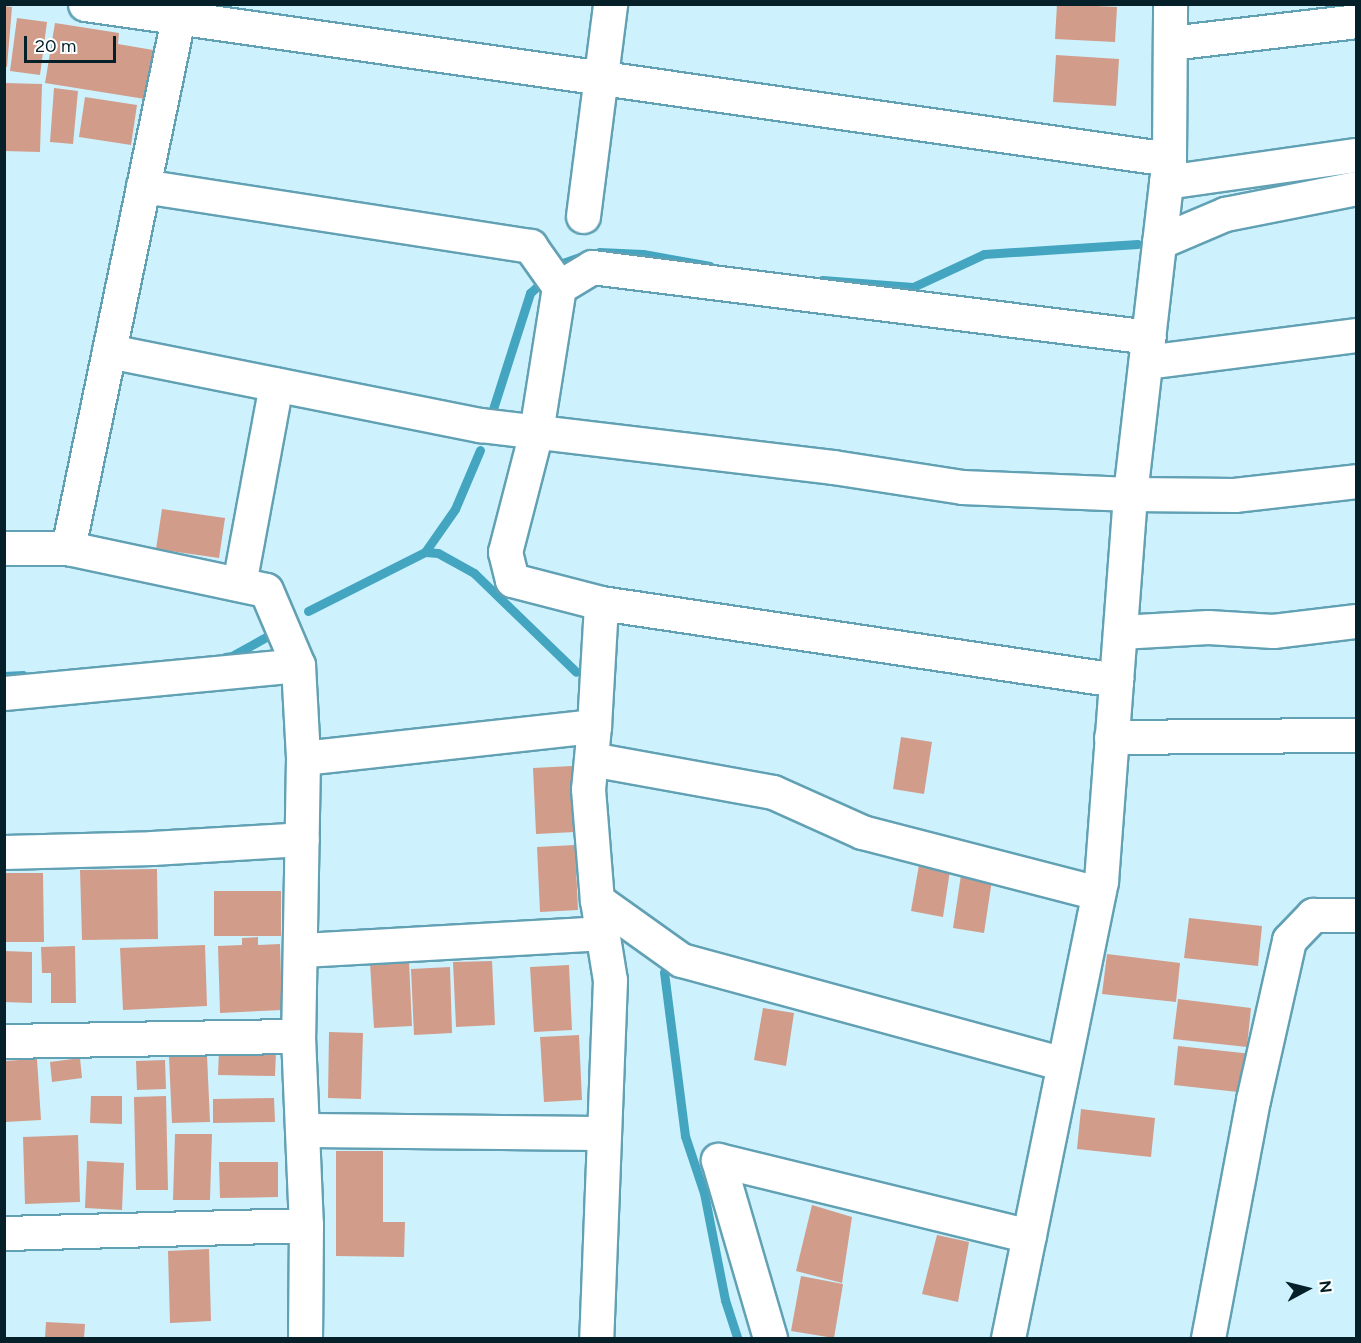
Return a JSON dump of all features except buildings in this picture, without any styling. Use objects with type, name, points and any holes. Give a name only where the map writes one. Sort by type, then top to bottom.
[{"type":"street","points":[[85,4],[179,12],[1168,171],[1356,155]]},
{"type":"street","points":[[583,216],[610,4]]},
{"type":"street","points":[[1008,1338],[1098,893],[1130,494],[1168,171],[1170,4]]},
{"type":"street","points":[[68,548],[179,12]]},
{"type":"street","points":[[1170,43],[1356,21]]},
{"type":"street","points":[[143,186],[530,246],[559,286],[536,432],[505,552],[512,580],[600,603],[1116,680]]},
{"type":"street","points":[[1159,242],[1225,214],[1356,188]]},
{"type":"street","points":[[559,286],[592,267],[1147,349],[1356,335]]},
{"type":"street","points":[[109,351],[480,425],[833,468],[962,487],[1130,494],[1234,495],[1356,481]]},
{"type":"street","points":[[239,584],[276,384]]},
{"type":"street","points":[[4,548],[68,548],[266,590],[298,665],[303,758],[298,1036],[306,1225],[305,1338]]},
{"type":"street","points":[[596,1338],[610,980],[597,900],[588,789],[594,726],[600,603]]},
{"type":"street","points":[[1120,632],[1208,627],[1273,631],[1356,621]]},
{"type":"street","points":[[4,693],[298,665]]},
{"type":"street","points":[[303,758],[594,726]]},
{"type":"street","points":[[1112,737],[1356,735]]},
{"type":"street","points":[[591,759],[773,792],[862,832],[1098,893]]},
{"type":"street","points":[[4,852],[152,848],[302,839]]},
{"type":"street","points":[[597,900],[681,960],[1063,1065]]},
{"type":"street","points":[[1208,1338],[1252,1100],[1289,940],[1313,915],[1356,915]]},
{"type":"street","points":[[301,950],[602,933]]},
{"type":"street","points":[[4,1041],[298,1036]]},
{"type":"street","points":[[303,1130],[604,1133]]},
{"type":"street","points":[[770,1338],[718,1160],[1029,1236]]},
{"type":"street","points":[[4,1233],[306,1225]]},
{"type":"waterway","points":[[822,280],[913,287],[984,254],[1138,244]]},
{"type":"waterway","points":[[599,252],[643,254],[710,266]]},
{"type":"waterway","points":[[493,409],[530,293],[563,263],[582,256]]},
{"type":"waterway","points":[[425,552],[455,509],[480,450]]},
{"type":"waterway","points":[[308,611],[425,552],[438,553],[474,573],[576,672]]},
{"type":"waterway","points":[[225,657],[232,656],[275,632]]},
{"type":"waterway","points":[[4,676],[23,675]]},
{"type":"waterway","points":[[664,972],[685,1136],[704,1193],[725,1300],[737,1338]]}]
